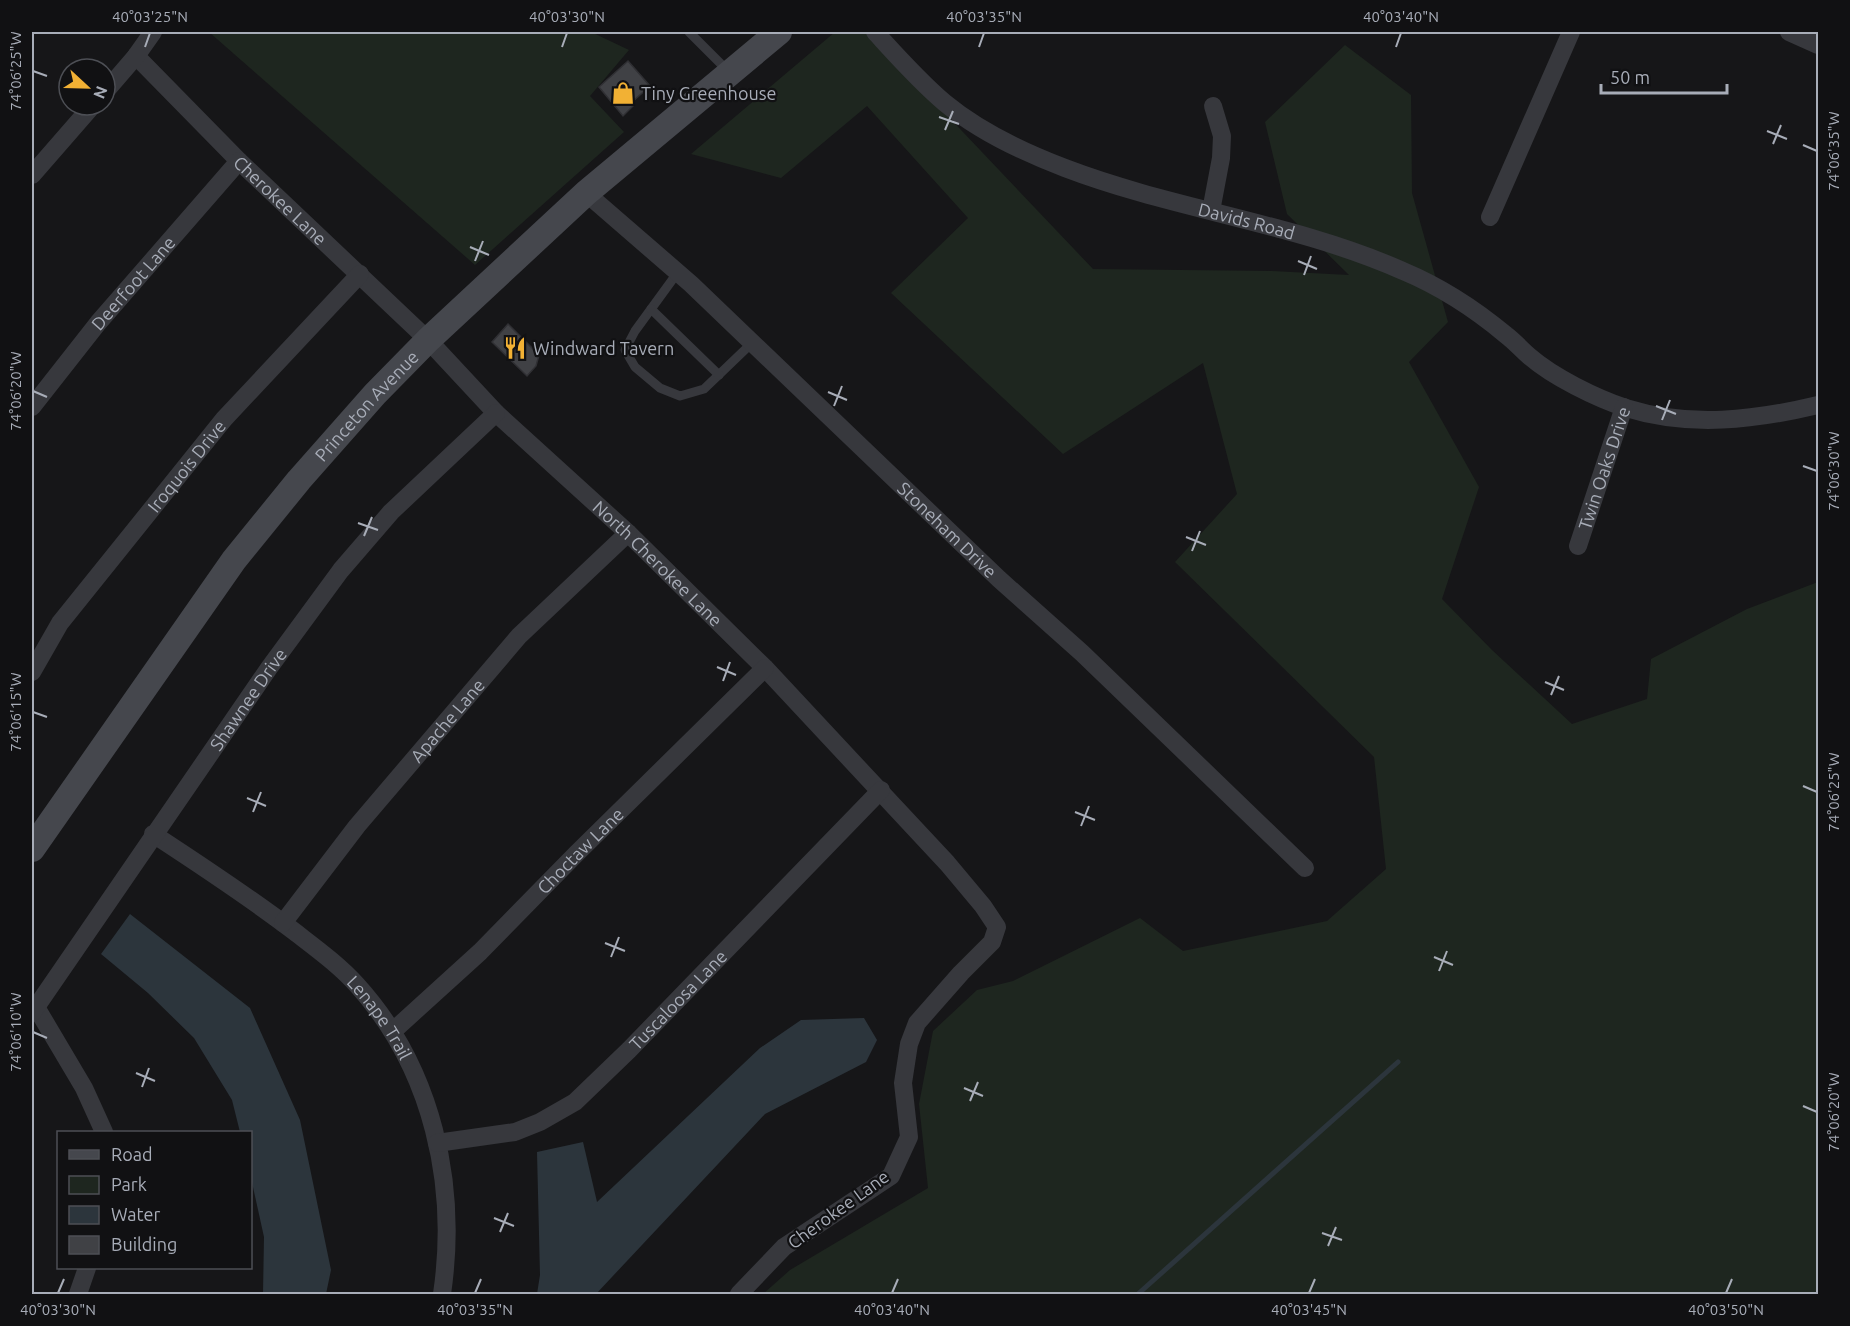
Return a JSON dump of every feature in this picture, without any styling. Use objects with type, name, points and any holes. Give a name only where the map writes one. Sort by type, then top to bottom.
[{"type":"main road","name":"Princeton Avenue","points":[[32,849],[234,560],[299,480],[375,394],[428,340],[586,193],[779,32]]},
{"type":"street","points":[[117,78],[153,32]]},
{"type":"street","name":"Davids Road","points":[[875,32],[946,104],[1019,149],[1098,181],[1337,246],[1404,271],[1462,303],[1505,334],[1530,358],[1562,379],[1624,407]]},
{"type":"street","points":[[1490,218],[1572,32]]},
{"type":"street","points":[[1789,32],[1818,45]]},
{"type":"street","name":"Cherokee Lane","points":[[136,56],[239,161],[428,340]]},
{"type":"street","points":[[1211,211],[1221,158],[1222,136],[1213,106]]},
{"type":"street","points":[[32,175],[83,117]]},
{"type":"street","name":"Deerfoot Lane","points":[[32,407],[98,323],[239,161]]},
{"type":"street","name":"Stoneham Drive","points":[[586,193],[678,272],[753,342],[999,579],[1082,653],[1305,868]]},
{"type":"street","name":"Iroquois Drive","points":[[32,672],[60,623],[224,419],[360,274]]},
{"type":"street","name":"North Cherokee Lane","points":[[428,340],[496,412],[628,533],[765,668],[880,790]]},
{"type":"street","name":"Twin Oaks Drive","points":[[1578,546],[1624,407],[1661,417],[1744,420],[1818,405]]},
{"type":"street","name":"Shawnee Drive","points":[[34,1010],[153,834],[269,668],[341,570],[391,512],[496,412]]},
{"type":"street","name":"Apache Lane","points":[[283,923],[357,826],[519,636],[628,533]]},
{"type":"street","name":"Choctaw Lane","points":[[393,1031],[480,951],[576,853],[765,668]]},
{"type":"street","name":"Cherokee Lane","points":[[739,1294],[784,1247],[891,1176],[909,1137],[903,1083],[909,1044],[917,1023],[992,942],[997,927],[984,906],[880,790]]},
{"type":"street","name":"Tuscaloosa Lane","points":[[437,1143],[515,1132],[540,1122],[575,1102],[629,1050],[880,790]]},
{"type":"street","name":"Lenape Trail","points":[[153,834],[230,884],[334,963],[358,986],[393,1031],[413,1068],[432,1118],[437,1143],[445,1186],[447,1256],[442,1294]]},
{"type":"street","points":[[34,1010],[84,1088],[104,1131]]},
{"type":"street","points":[[78,1294],[87,1269]]},
{"type":"lane","points":[[690,32],[730,73]]},
{"type":"lane","points":[[678,272],[635,331],[626,350],[635,367],[660,388],[680,396],[704,389],[753,342]]},
{"type":"lane","points":[[651,309],[719,375]]},
{"type":"green space","points":[[209,32],[591,32],[629,50],[590,96],[624,132],[475,265]]},
{"type":"green space","points":[[835,32],[868,32],[1093,269],[1272,271],[1349,275],[1287,214],[1265,122],[1345,45],[1411,95],[1412,193],[1448,322],[1409,362],[1479,487],[1442,599],[1492,650],[1572,724],[1647,699],[1651,659],[1747,609],[1818,582],[1818,1294],[763,1294],[790,1270],[928,1188],[919,1104],[933,1031],[977,990],[1013,981],[1140,918],[1183,951],[1327,921],[1386,869],[1374,757],[1175,562],[1237,494],[1203,363],[1063,454],[891,293],[968,218],[867,106],[781,178],[691,154]]},
{"type":"water","points":[[130,914],[250,1008],[300,1120],[331,1270],[326,1294],[263,1294],[264,1237],[252,1183],[252,1131],[240,1131],[232,1100],[194,1038],[148,993],[101,954]]},
{"type":"water","points":[[864,1018],[877,1040],[866,1062],[765,1114],[596,1294],[537,1294],[540,1275],[537,1152],[583,1142],[597,1202],[760,1048],[801,1020]]},
{"type":"building","name":"Tiny Greenhouse","points":[[628,61],[650,86],[631,103],[633,106],[623,116],[599,87]]},
{"type":"building","name":"Windward Tavern","points":[[508,324],[539,355],[536,366],[527,376],[492,342]]},
{"type":"waterway","points":[[1138,1294],[1398,1062]]},
{"type":"place","name":"Tiny Greenhouse","points":[[623,93]]},
{"type":"place","name":"Windward Tavern","points":[[515,348]]}]
